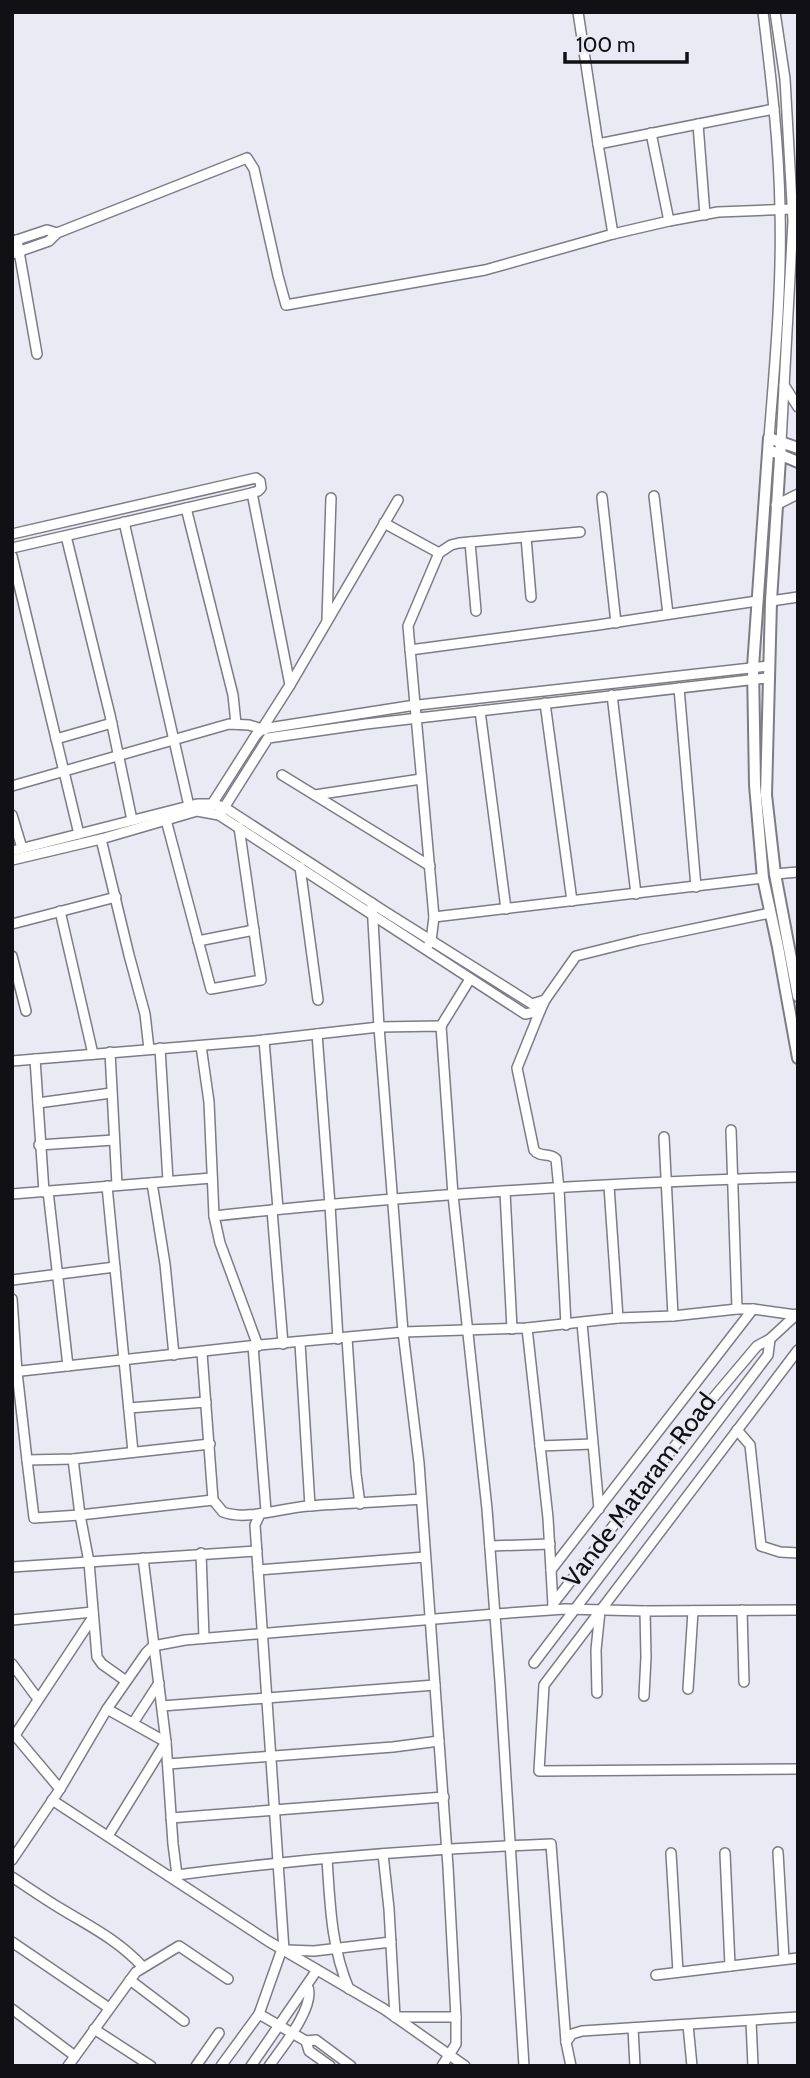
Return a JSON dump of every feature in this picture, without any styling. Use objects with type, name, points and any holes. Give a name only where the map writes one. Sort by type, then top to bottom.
[{"type":"main road","points":[[769,444],[781,442],[798,448]]},
{"type":"main road","points":[[781,442],[771,601],[766,795],[775,874],[798,996]]},
{"type":"main road","points":[[769,444],[780,455],[798,462]]},
{"type":"main road","points":[[769,444],[753,667],[755,785],[763,878],[798,1058]]},
{"type":"street","points":[[578,12],[613,234]]},
{"type":"street","points":[[763,12],[775,109],[780,210],[780,270],[769,444]]},
{"type":"street","points":[[775,12],[786,96],[792,209],[781,442]]},
{"type":"street","points":[[786,96],[798,94]]},
{"type":"street","points":[[598,144],[775,109]]},
{"type":"street","points":[[698,124],[705,215]]},
{"type":"street","points":[[651,133],[669,221]]},
{"type":"street","points":[[16,253],[49,241],[58,233],[247,159],[254,169],[286,305],[485,270],[669,221],[718,212],[792,209]]},
{"type":"street","points":[[37,354],[15,241],[47,230],[58,233]]},
{"type":"street","points":[[784,385],[798,407]]},
{"type":"street","points":[[771,414],[782,415]]},
{"type":"street","points":[[12,534],[256,478],[260,481],[261,488],[252,493],[12,548]]},
{"type":"street","points":[[252,493],[290,685]]},
{"type":"street","points":[[776,505],[798,494]]},
{"type":"street","points":[[654,496],[668,614]]},
{"type":"street","points":[[602,497],[616,623]]},
{"type":"street","points":[[327,622],[331,498]]},
{"type":"street","points":[[222,811],[290,685],[398,500]]},
{"type":"street","points":[[186,508],[233,695],[236,724]]},
{"type":"street","points":[[124,522],[189,806]]},
{"type":"street","points":[[384,523],[439,553]]},
{"type":"street","points":[[425,949],[431,941],[435,917],[408,626],[439,553],[451,545],[580,532]]},
{"type":"street","points":[[66,536],[112,723],[132,820]]},
{"type":"street","points":[[526,537],[531,597]]},
{"type":"street","points":[[470,542],[476,611]]},
{"type":"street","points":[[12,556],[79,834]]},
{"type":"street","points":[[771,601],[798,597]]},
{"type":"street","points":[[410,650],[757,601]]},
{"type":"street","points":[[12,860],[100,839],[209,808],[256,735],[414,705],[753,667],[768,672]]},
{"type":"street","points":[[12,786],[229,724],[249,725],[265,733],[753,680],[768,672]]},
{"type":"street","points":[[679,688],[696,887]]},
{"type":"street","points":[[612,695],[636,894]]},
{"type":"street","points":[[545,703],[572,901]]},
{"type":"street","points":[[480,711],[506,909]]},
{"type":"street","points":[[56,739],[112,723]]},
{"type":"street","points":[[282,775],[429,866]]},
{"type":"street","points":[[316,795],[421,779]]},
{"type":"street","points":[[12,815],[17,849],[189,806],[222,811],[532,1003],[545,1000]]},
{"type":"street","points":[[222,811],[239,827],[525,1014],[540,1011]]},
{"type":"street","points":[[166,820],[211,989],[261,980],[239,827]]},
{"type":"street","points":[[100,839],[145,1013],[149,1049]]},
{"type":"street","points":[[300,867],[318,1000]]},
{"type":"street","points":[[775,874],[798,872]]},
{"type":"street","points":[[435,917],[763,878]]},
{"type":"street","points":[[12,924],[116,897]]},
{"type":"street","points":[[372,903],[403,1332],[416,1424],[444,1797],[456,2043],[442,2066]]},
{"type":"street","points":[[60,911],[93,1054]]},
{"type":"street","points":[[566,1325],[556,1159],[540,1155],[534,1150],[517,1074],[519,1060],[545,1000],[576,956],[770,913]]},
{"type":"street","points":[[198,942],[254,930]]},
{"type":"street","points":[[12,956],[26,1011]]},
{"type":"street","points":[[470,979],[441,1026],[453,1195],[482,1448],[490,1546],[523,2066]]},
{"type":"street","points":[[12,1061],[201,1046],[379,1027],[441,1026]]},
{"type":"street","points":[[317,1034],[342,1339],[360,1504]]},
{"type":"street","points":[[264,1040],[284,1344]]},
{"type":"street","points":[[201,1046],[209,1102],[214,1216],[220,1243],[255,1346],[263,1513],[255,1525],[283,1950],[259,2014],[222,2066]]},
{"type":"street","points":[[160,1048],[168,1181]]},
{"type":"street","points":[[110,1052],[115,1267],[133,1452]]},
{"type":"street","points":[[35,1059],[39,1145],[68,1366]]},
{"type":"street","points":[[38,1103],[111,1093]]},
{"type":"street","points":[[731,1130],[737,1310]]},
{"type":"street","points":[[664,1137],[673,1316]]},
{"type":"street","points":[[39,1145],[114,1140]]},
{"type":"street","points":[[214,1216],[453,1195],[798,1177]]},
{"type":"street","points":[[12,1194],[212,1178]]},
{"type":"street","points":[[152,1183],[174,1354]]},
{"type":"street","points":[[609,1186],[618,1318]]},
{"type":"street","points":[[505,1192],[512,1329]]},
{"type":"street","points":[[12,1280],[115,1267]]},
{"type":"street","points":[[12,1299],[15,1372],[34,1518],[213,1500]]},
{"type":"street","points":[[551,1570],[753,1309]]},
{"type":"street","points":[[15,1372],[403,1332],[512,1329],[582,1324],[618,1318],[753,1309],[797,1315]]},
{"type":"street","name":"Vande Mataram Road","points":[[553,1607],[698,1416],[757,1346],[797,1315]]},
{"type":"street","points":[[582,1324],[599,1509]]},
{"type":"street","points":[[527,1328],[550,1544],[553,1607]]},
{"type":"street","name":"Vande Mataram Road","points":[[534,1663],[768,1355],[769,1339]]},
{"type":"street","points":[[300,1343],[310,1506]]},
{"type":"street","points":[[798,1350],[544,1685],[538,1771],[798,1769]]},
{"type":"street","points":[[202,1353],[213,1500],[223,1512],[263,1513],[310,1506],[421,1499]]},
{"type":"street","points":[[129,1408],[206,1402]]},
{"type":"street","points":[[737,1430],[750,1445],[761,1546],[780,1552],[798,1553]]},
{"type":"street","points":[[27,1460],[73,1459],[210,1444]]},
{"type":"street","points":[[540,1446],[592,1444]]},
{"type":"street","points":[[73,1459],[89,1562],[97,1657],[102,1664],[126,1681]]},
{"type":"street","points":[[490,1546],[550,1544]]},
{"type":"street","points":[[12,1567],[257,1551]]},
{"type":"street","points":[[201,1553],[204,1638]]},
{"type":"street","points":[[258,1570],[425,1557]]},
{"type":"street","points":[[142,1558],[166,1742],[173,1876]]},
{"type":"street","points":[[12,1860],[61,1788],[107,1709],[153,1646],[204,1638],[553,1607],[645,1611],[798,1610],[798,1619]]},
{"type":"street","points":[[597,1693],[596,1650],[600,1610]]},
{"type":"street","points":[[742,1610],[744,1682]]},
{"type":"street","points":[[644,1696],[645,1611]]},
{"type":"street","points":[[688,1689],[693,1611]]},
{"type":"street","points":[[12,1620],[93,1614]]},
{"type":"street","points":[[61,1788],[14,1733],[93,1614]]},
{"type":"street","points":[[12,1664],[38,1699]]},
{"type":"street","points":[[133,1723],[159,1683]]},
{"type":"street","points":[[162,1706],[435,1685]]},
{"type":"street","points":[[107,1709],[166,1742]]},
{"type":"street","points":[[168,1764],[439,1741]]},
{"type":"street","points":[[108,1836],[166,1742]]},
{"type":"street","points":[[171,1818],[444,1797]]},
{"type":"street","points":[[52,1800],[173,1876],[283,1950],[395,2017],[465,2066]]},
{"type":"street","points":[[173,1876],[383,1854],[551,1844],[566,2042],[571,2066]]},
{"type":"street","points":[[778,1852],[784,1959]]},
{"type":"street","points":[[671,1853],[678,1972]]},
{"type":"street","points":[[726,1853],[730,1966]]},
{"type":"street","points":[[383,1854],[395,2017]]},
{"type":"street","points":[[327,1859],[335,1949],[349,1989]]},
{"type":"street","points":[[12,1877],[101,1931],[128,1951],[143,1967]]},
{"type":"street","points":[[12,1942],[109,2008]]},
{"type":"street","points":[[283,1950],[335,1949],[391,1942]]},
{"type":"street","points":[[68,2066],[136,1972],[179,1946],[228,1979]]},
{"type":"street","points":[[656,1975],[798,1958]]},
{"type":"street","points":[[251,2066],[317,1970]]},
{"type":"street","points":[[130,1980],[184,2021]]},
{"type":"street","points":[[270,2066],[310,1999],[311,1991],[307,1985]]},
{"type":"street","points":[[12,2009],[75,2056]]},
{"type":"street","points":[[259,2014],[306,2041],[316,2040],[351,2066]]},
{"type":"street","points":[[395,2017],[456,2017]]},
{"type":"street","points":[[566,2042],[572,2034],[582,2031],[798,2017]]},
{"type":"street","points":[[751,2021],[753,2066]]},
{"type":"street","points":[[688,2025],[692,2066]]},
{"type":"street","points":[[633,2028],[635,2066]]},
{"type":"street","points":[[94,2029],[151,2066]]},
{"type":"street","points":[[196,2066],[219,2033]]},
{"type":"street","points":[[306,2041],[309,2051],[330,2066]]}]
